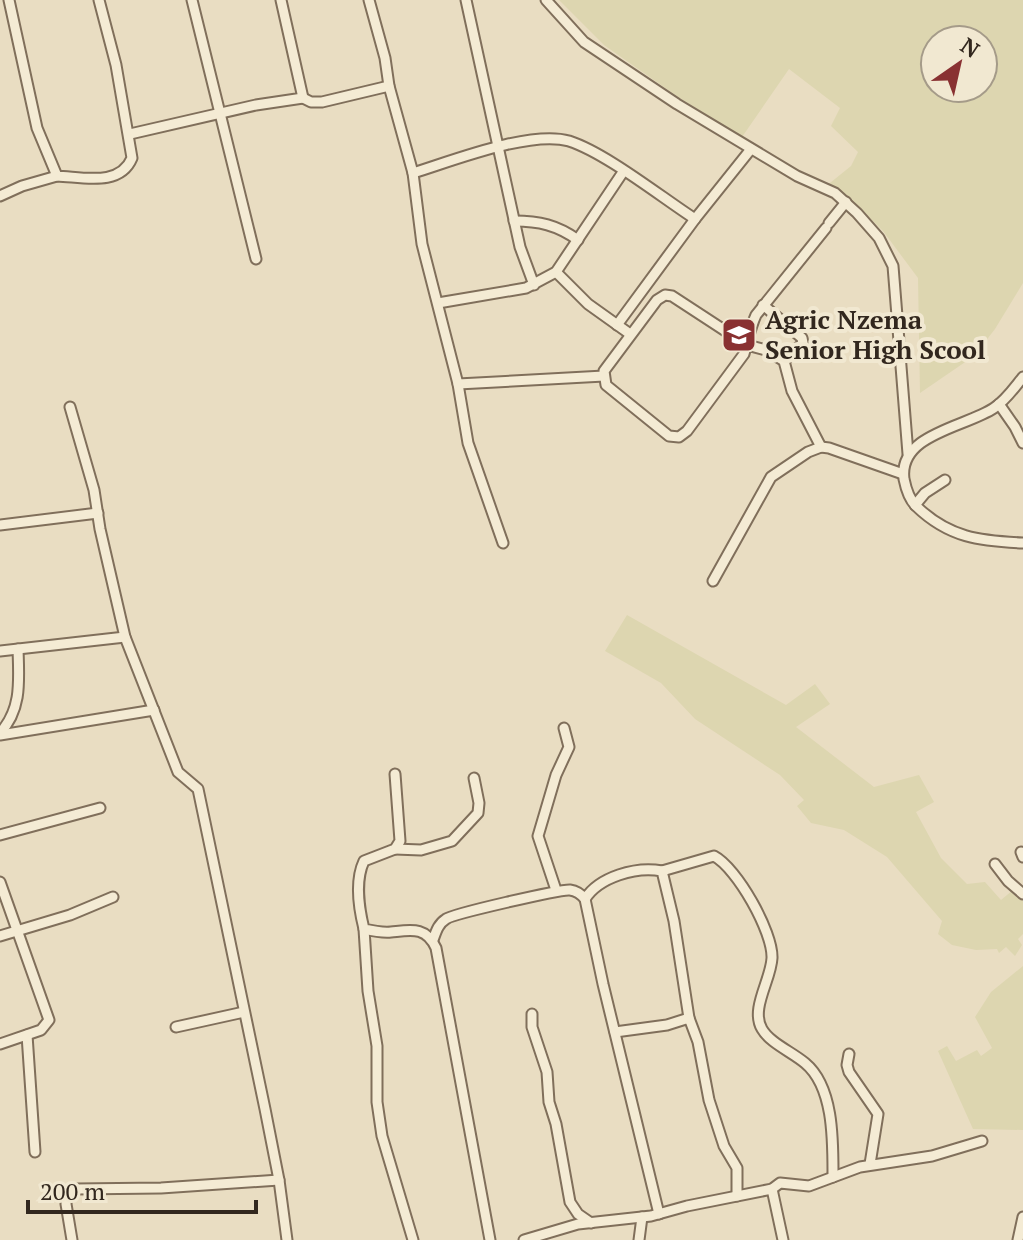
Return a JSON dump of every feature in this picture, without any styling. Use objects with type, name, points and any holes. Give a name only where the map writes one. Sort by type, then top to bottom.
[{"type":"street","points":[[9,0],[37,128],[57,176]]},
{"type":"street","points":[[0,196],[57,176],[117,176],[128,169],[132,158],[130,134],[99,0]]},
{"type":"street","points":[[192,0],[256,259]]},
{"type":"street","points":[[281,0],[303,98]]},
{"type":"street","points":[[369,0],[413,173],[422,244],[458,384],[468,443],[503,543]]},
{"type":"street","points":[[466,0],[514,221],[534,285]]},
{"type":"street","points":[[546,0],[584,42],[751,149],[797,176],[835,193],[879,238],[893,266],[908,454],[903,474],[906,488],[915,505],[954,534],[987,541],[1023,543]]},
{"type":"street","points":[[130,134],[218,113],[303,98],[322,102],[389,86]]},
{"type":"street","points":[[413,173],[497,147],[543,139],[568,141],[695,219]]},
{"type":"street","points":[[617,325],[751,149]]},
{"type":"street","points":[[438,303],[497,295],[534,285],[556,272],[623,172]]},
{"type":"street","points":[[821,447],[792,391],[784,361],[766,350],[747,345],[687,305],[665,295],[657,300],[610,360],[604,376],[606,385],[654,425],[669,436],[679,437],[687,431],[744,354],[747,345],[749,330],[763,305],[846,202]]},
{"type":"street","points":[[514,221],[550,225],[578,240]]},
{"type":"street","points":[[556,272],[588,304],[630,334]]},
{"type":"street","points":[[763,305],[802,338],[803,343],[784,361]]},
{"type":"street","points":[[458,384],[604,376]]},
{"type":"street","points":[[908,454],[925,440],[999,404],[1023,377]]},
{"type":"street","points":[[999,404],[1023,443]]},
{"type":"street","points":[[70,407],[98,513],[125,637],[180,775],[198,789],[279,1180],[287,1240]]},
{"type":"street","points":[[713,581],[771,477],[808,452],[821,447],[837,450],[903,474]]},
{"type":"street","points":[[915,505],[925,493],[945,480]]},
{"type":"street","points":[[0,525],[98,513]]},
{"type":"street","points":[[0,651],[125,637]]},
{"type":"street","points":[[0,734],[10,722],[19,694],[18,649]]},
{"type":"street","points":[[0,734],[154,710]]},
{"type":"street","points":[[556,890],[538,836],[556,775],[569,747],[564,728]]},
{"type":"street","points":[[395,774],[400,841],[395,849]]},
{"type":"street","points":[[413,1240],[382,1136],[376,1035],[368,991],[361,916],[360,870],[364,861],[375,855],[395,849],[421,850],[452,841],[478,813],[474,778]]},
{"type":"street","points":[[0,835],[100,808]]},
{"type":"street","points":[[585,899],[591,890],[609,879],[643,871],[662,871],[714,856],[724,861],[741,881],[772,947],[769,977],[758,1017],[762,1030],[819,1077],[831,1120],[833,1177]]},
{"type":"street","points":[[995,864],[1023,894]]},
{"type":"street","points":[[662,871],[674,921],[689,1018],[698,1042],[709,1100],[724,1146],[737,1168],[737,1196]]},
{"type":"street","points":[[0,882],[49,1020],[41,1030],[0,1044]]},
{"type":"street","points":[[490,1240],[433,940],[438,926],[454,914],[515,903],[556,890],[572,890],[585,899],[659,1214]]},
{"type":"street","points":[[0,936],[70,915],[113,897]]},
{"type":"street","points":[[364,929],[389,933],[417,929],[433,940]]},
{"type":"street","points":[[176,1027],[244,1012]]},
{"type":"street","points":[[532,1014],[532,1027],[547,1072],[549,1102],[570,1202],[578,1214],[591,1223]]},
{"type":"street","points":[[615,1032],[667,1025],[689,1018]]},
{"type":"street","points":[[27,1035],[35,1152]]},
{"type":"street","points":[[849,1054],[849,1072],[878,1114],[870,1164]]},
{"type":"street","points":[[524,1240],[578,1224],[659,1214],[772,1189],[780,1183],[809,1186],[870,1164],[932,1156],[982,1141]]},
{"type":"street","points":[[72,1240],[66,1204],[67,1195],[75,1189],[279,1180]]},
{"type":"street","points":[[772,1189],[783,1240]]},
{"type":"street","points":[[639,1240],[642,1217]]},
{"type":"street","points":[[1018,1240],[1023,1217]]},
{"type":"shaded area","points":[[559,0],[1023,0],[1023,283],[974,356],[920,393],[918,278],[883,231],[848,197],[825,187],[851,166],[858,152],[831,126],[840,108],[789,69],[742,137],[604,45]]},
{"type":"shaded area","points":[[627,615],[786,705],[815,684],[830,704],[796,727],[874,787],[919,775],[934,802],[916,812],[941,858],[967,884],[985,882],[1001,900],[1013,890],[1023,901],[1023,934],[1018,939],[1022,945],[1015,956],[1006,947],[999,953],[997,949],[976,950],[952,945],[938,934],[942,921],[887,857],[844,830],[811,823],[797,806],[804,800],[780,775],[695,719],[661,683],[605,651]]},
{"type":"shaded area","points":[[1023,966],[1023,1130],[973,1129],[938,1051],[947,1046],[956,1061],[977,1050],[981,1056],[992,1048],[975,1017],[991,992]]},
{"type":"place","name":"Agric Nzema Senior High Scool","points":[[739,335]]}]
